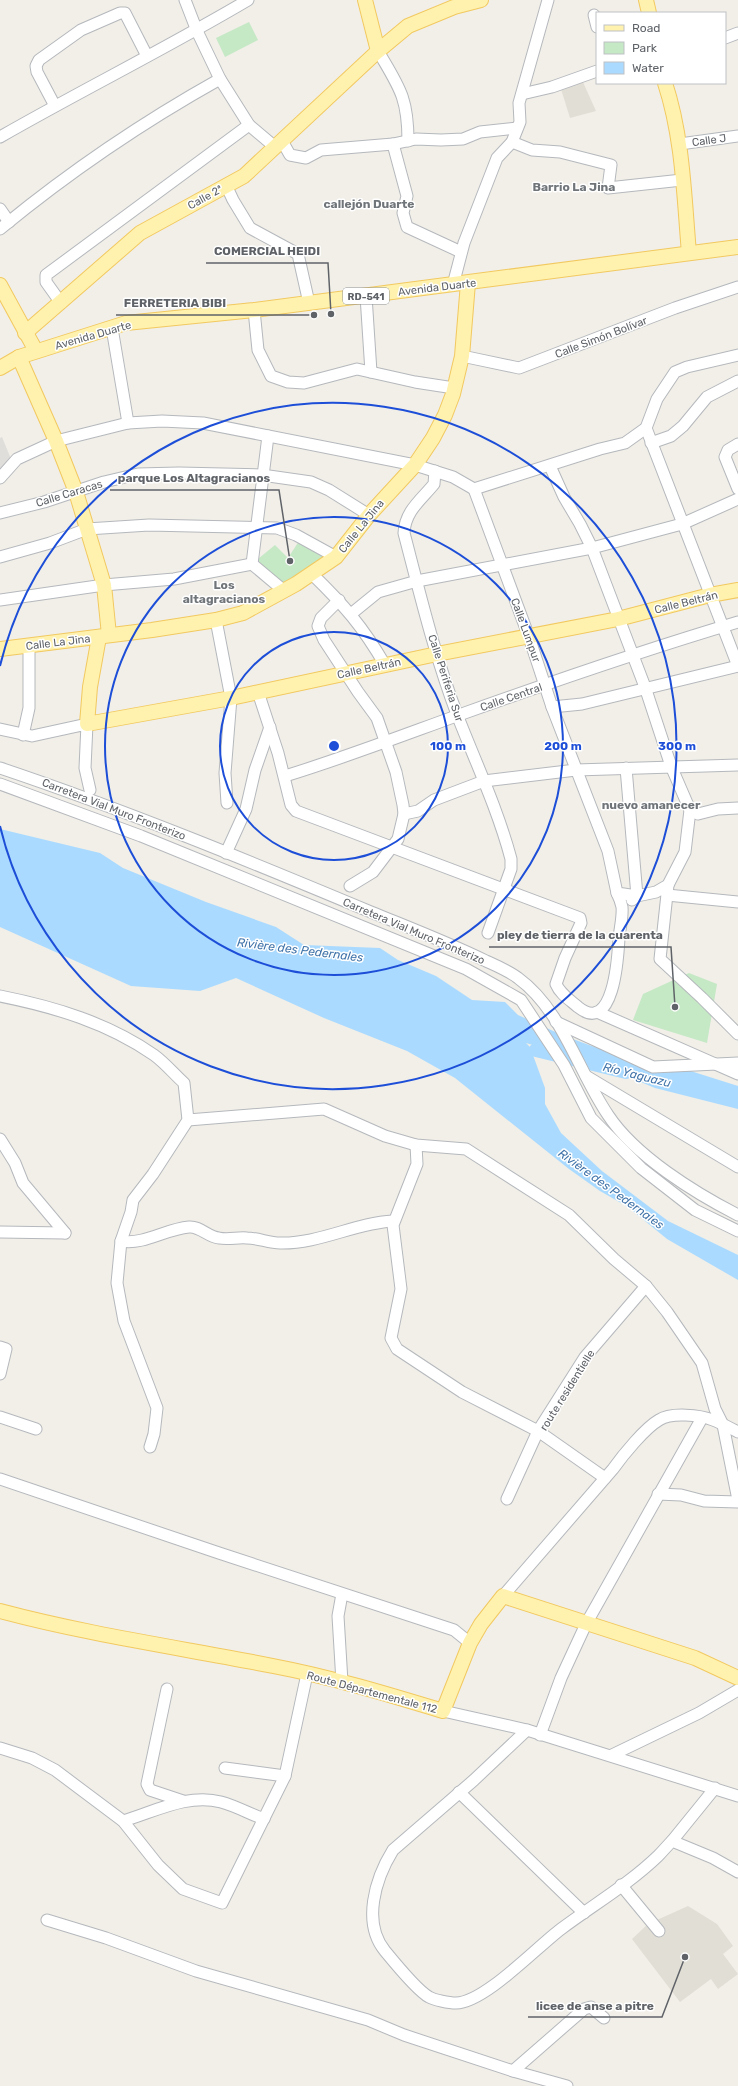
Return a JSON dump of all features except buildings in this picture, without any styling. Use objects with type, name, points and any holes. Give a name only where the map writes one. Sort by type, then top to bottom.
[{"type":"main road","points":[[366,0],[378,51]]},
{"type":"main road","name":"Calle 2ª","points":[[25,333],[140,233],[244,176],[378,51],[408,26],[453,4],[482,0]]},
{"type":"main road","points":[[646,0],[649,12]]},
{"type":"main road","points":[[665,84],[672,104],[680,144],[689,253]]},
{"type":"main road","name":"Avenida Duarte","points":[[0,368],[19,357],[126,323],[254,310],[738,247]]},
{"type":"main road","name":"Calle La Jina","points":[[0,649],[216,620],[243,613],[312,574],[336,557],[369,514],[415,465],[433,438],[445,415],[462,356],[468,283]]},
{"type":"main road","points":[[0,285],[36,351]]},
{"type":"main road","points":[[19,357],[56,441],[76,492],[104,584],[104,636],[90,687],[87,724]]},
{"type":"main road","name":"Calle Beltrán","points":[[87,724],[231,698],[437,654],[618,619],[710,595],[738,590]]},
{"type":"main road","points":[[503,1596],[694,1658],[738,1678]]},
{"type":"main road","name":"Route Départementale 112","points":[[0,1611],[48,1624],[308,1674],[342,1682],[443,1711],[470,1643],[481,1624],[503,1596]]},
{"type":"street","points":[[185,0],[197,31],[220,79],[249,125],[279,144],[290,155],[306,158],[321,150],[393,144],[416,138],[441,140],[463,139],[480,132],[517,128]]},
{"type":"street","points":[[0,137],[147,56],[197,31],[248,0]]},
{"type":"street","points":[[453,285],[461,252],[496,158],[512,142],[520,122],[519,103],[548,0]]},
{"type":"street","points":[[55,106],[37,72],[36,66],[39,60],[82,30],[120,13],[125,13],[147,56]]},
{"type":"street","points":[[594,15],[596,23]]},
{"type":"street","points":[[726,38],[738,33]]},
{"type":"street","points":[[378,51],[402,91],[408,115],[408,141]]},
{"type":"street","points":[[522,94],[552,87],[596,71]]},
{"type":"street","points":[[0,209],[4,225],[103,152],[175,104],[220,79]]},
{"type":"street","points":[[61,302],[46,282],[46,275],[249,125]]},
{"type":"street","name":"Calle J","points":[[680,144],[738,136]]},
{"type":"street","points":[[512,142],[532,150],[560,152],[611,165],[608,188],[682,180]]},
{"type":"street","points":[[393,144],[407,196],[403,213],[407,227],[461,252]]},
{"type":"street","points":[[226,185],[250,228],[298,254],[310,303]]},
{"type":"street","name":"Calle Simón Bolívar","points":[[462,356],[519,368],[674,308],[738,287]]},
{"type":"street","points":[[366,296],[371,372]]},
{"type":"street","points":[[254,310],[258,350],[271,376],[288,382],[304,383],[357,369],[415,382],[454,388]]},
{"type":"street","points":[[112,328],[128,423]]},
{"type":"street","points":[[0,478],[17,460],[56,441],[128,423],[162,421],[204,423],[415,465],[435,470],[453,477],[474,490],[625,443],[646,428],[657,399],[675,372],[687,367],[738,355]]},
{"type":"street","points":[[652,443],[671,436],[683,426],[708,397],[738,380]]},
{"type":"street","points":[[552,707],[582,704],[645,687],[738,666],[646,428]]},
{"type":"street","points":[[252,564],[268,436]]},
{"type":"street","points":[[738,444],[728,450],[725,457],[738,489]]},
{"type":"street","points":[[550,466],[564,497],[592,548],[645,687],[671,766],[690,810],[685,852],[668,890],[660,958],[738,1034]]},
{"type":"street","name":"Calle Periferia Sur","points":[[435,470],[434,484],[409,512],[405,523],[404,533],[437,654],[457,716],[484,781],[510,859],[511,869],[488,933]]},
{"type":"street","name":"Calle Caracas","points":[[0,513],[76,492],[104,482],[138,474],[262,475],[312,482],[329,490],[369,514]]},
{"type":"street","name":"Calle Lumpur","points":[[474,490],[529,636],[552,707],[608,851],[617,893],[622,907]]},
{"type":"street","points":[[351,614],[378,592],[417,582],[503,567],[592,548],[682,524],[738,499]]},
{"type":"street","points":[[0,557],[50,543],[87,529],[149,525],[277,528],[296,535],[336,557]]},
{"type":"street","points":[[0,600],[104,584],[174,579],[252,564]]},
{"type":"street","points":[[252,564],[283,590]]},
{"type":"street","points":[[312,574],[351,614],[368,637],[385,665]]},
{"type":"street","points":[[339,600],[321,618],[318,626],[324,640],[377,718],[396,772],[404,814],[400,835],[373,872],[350,886]]},
{"type":"street","points":[[216,620],[231,698],[225,773],[227,803]]},
{"type":"street","name":"Calle Central","points":[[285,776],[387,743],[457,716],[633,655],[738,622]]},
{"type":"street","points":[[23,735],[29,708],[29,646]]},
{"type":"street","points":[[258,692],[285,776],[291,805],[296,812],[580,918],[581,923],[564,958],[556,984],[558,990],[584,1012],[597,1012],[738,1074]]},
{"type":"street","points":[[87,724],[85,768],[90,790]]},
{"type":"street","name":"Calle Beltrán","points":[[0,729],[32,736],[87,724]]},
{"type":"street","points":[[226,853],[246,809],[255,770],[270,727]]},
{"type":"street","points":[[404,814],[418,811],[434,800],[484,781],[576,770],[738,765]]},
{"type":"street","name":"Carretera Vial Muro Fronterizo","points":[[0,768],[55,786],[226,853],[468,952],[517,976],[547,1007],[609,1117],[629,1139],[649,1157],[703,1197],[738,1215]]},
{"type":"street","points":[[626,768],[637,896]]},
{"type":"street","name":"Carretera Vial Muro Fronterizo","points":[[0,784],[141,836],[466,969],[521,1000],[564,1065],[591,1118],[641,1168],[695,1210],[738,1231]]},
{"type":"street","points":[[690,810],[698,814],[718,809],[738,808]]},
{"type":"street","points":[[617,893],[637,896],[668,890],[738,902]]},
{"type":"street","points":[[597,1012],[603,1009],[611,994],[616,971],[622,907],[637,896]]},
{"type":"street","points":[[0,996],[61,1010],[105,1026],[155,1056],[184,1082],[188,1120],[153,1174],[133,1200],[131,1212],[121,1241],[117,1283],[124,1321],[157,1408],[154,1434],[150,1447]]},
{"type":"street","points":[[556,1022],[653,1067],[738,1063]]},
{"type":"street","points":[[584,1075],[738,1167]]},
{"type":"street","points":[[188,1120],[324,1109],[385,1136],[416,1144],[466,1149],[570,1215],[614,1259],[646,1286],[667,1312],[702,1363],[715,1409],[723,1425],[738,1501],[704,1501],[681,1495],[658,1494]]},
{"type":"street","points":[[0,1139],[15,1163],[23,1183],[65,1233],[0,1232]]},
{"type":"street","points":[[416,1144],[417,1164],[393,1222],[401,1289],[392,1333],[394,1344],[397,1349],[462,1392],[538,1431],[507,1499]]},
{"type":"street","points":[[121,1241],[131,1242],[144,1240],[176,1229],[190,1226],[221,1239],[248,1238],[280,1243],[309,1240],[374,1222],[393,1222]]},
{"type":"street","name":"route residentielle","points":[[605,1478],[538,1431],[585,1357],[646,1286]]},
{"type":"street","points":[[0,1347],[6,1350],[0,1374]]},
{"type":"street","points":[[503,1596],[626,1452],[659,1420],[681,1415],[702,1418],[713,1420],[738,1432]]},
{"type":"street","points":[[0,1417],[36,1429]]},
{"type":"street","points":[[540,1735],[561,1678],[586,1624],[702,1418]]},
{"type":"street","points":[[0,1479],[454,1630],[470,1643]]},
{"type":"street","points":[[342,1594],[338,1616],[342,1682]]},
{"type":"street","points":[[0,1748],[32,1758],[55,1770],[122,1821],[158,1865],[183,1888],[222,1903],[285,1776],[308,1674]]},
{"type":"street","points":[[167,1689],[147,1784],[150,1790],[183,1801]]},
{"type":"street","points":[[612,1756],[699,1713],[738,1690]]},
{"type":"street","points":[[443,1711],[526,1730],[738,1796]]},
{"type":"street","points":[[526,1730],[393,1850],[384,1864],[377,1883],[373,1906],[372,1925],[376,1939],[394,1962],[429,1998],[456,2003],[476,1996],[494,1984],[560,1929],[584,1913],[658,1856],[715,1788]]},
{"type":"street","points":[[224,1768],[285,1776]]},
{"type":"street","points":[[459,1792],[584,1913]]},
{"type":"street","points":[[122,1821],[183,1801],[205,1800],[221,1802],[264,1820]]},
{"type":"street","points":[[672,1841],[713,1858],[738,1872]]},
{"type":"street","points":[[621,1885],[659,1931]]},
{"type":"street","points":[[47,1920],[106,1938],[196,1971],[368,2020],[404,2035],[513,2071],[567,2086]]},
{"type":"street","points":[[513,2071],[584,2009],[591,2007],[604,2018]]},
{"type":"shaded area","points":[[582,80],[596,111],[570,118],[561,89]]},
{"type":"shaded area","points":[[2,437],[11,459],[0,472],[0,438]]},
{"type":"shaded area","points":[[688,1906],[717,1924],[733,1946],[723,1954],[738,1974],[718,1989],[711,1979],[680,2002],[632,1939],[648,1924]]},
{"type":"green space","points":[[249,22],[258,40],[225,57],[216,38]]},
{"type":"green space","points":[[301,538],[333,555],[283,590],[252,564],[275,545],[288,558]]},
{"type":"green space","points":[[689,973],[717,984],[707,1043],[633,1020],[643,994]]},
{"type":"water","name":"Rivière des Pedernales","points":[[0,829],[100,853],[123,868],[206,902],[276,927],[304,945],[380,948],[398,960],[436,976],[472,1000],[505,1002],[518,1015],[562,1035],[646,1066],[678,1067],[738,1086],[738,1109],[655,1088],[598,1064],[526,1043],[530,1047],[545,1088],[545,1104],[561,1133],[602,1171],[668,1221],[738,1255],[738,1280],[667,1239],[628,1207],[600,1191],[569,1169],[455,1078],[407,1051],[324,1018],[236,978],[200,991],[131,986],[0,927]]},
{"type":"waterway","name":"Río Yaguazu","points":[[536,1050],[626,1072]]},
{"type":"place","name":"COMERCIAL HEIDI","points":[[331,314]]},
{"type":"place","name":"FERRETERIA BIBI","points":[[314,315]]},
{"type":"place","name":"parque Los Altagracianos","points":[[290,561]]},
{"type":"place","name":"pley de tierra de la cuarenta","points":[[675,1007]]},
{"type":"place","name":"licee de anse a pitre","points":[[685,1957]]},
{"type":"district","name":"Barrio La Jina","points":[[574,187]]},
{"type":"district","name":"callejón Duarte","points":[[369,204]]},
{"type":"district","name":"Los altagracianos","points":[[224,592]]},
{"type":"district","name":"nuevo amanecer","points":[[651,805]]}]
